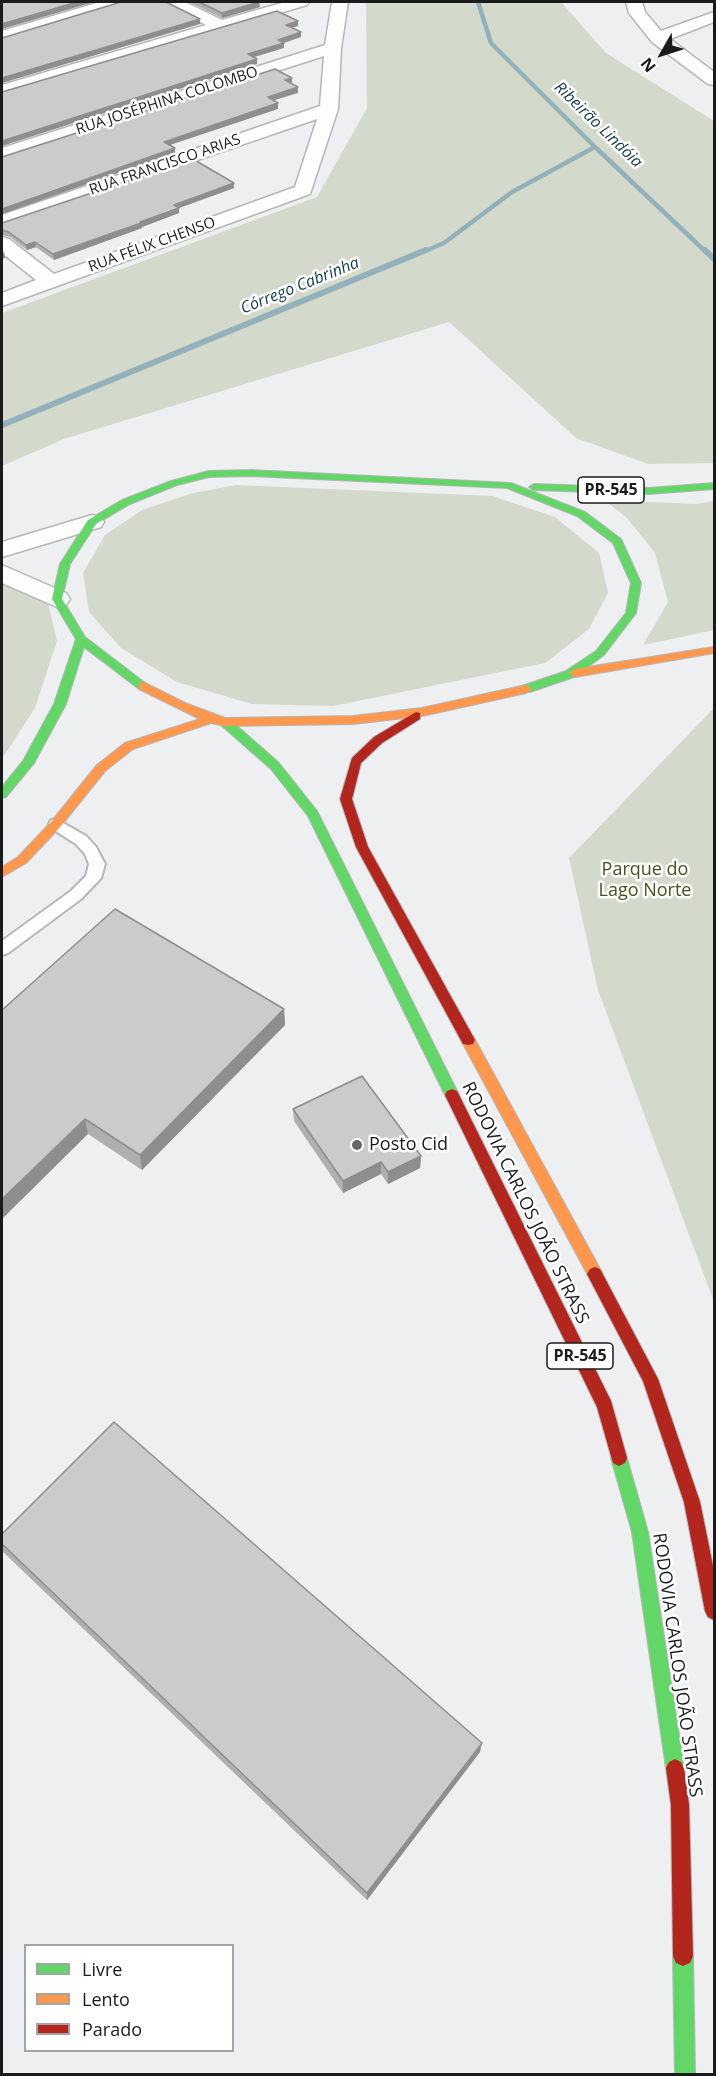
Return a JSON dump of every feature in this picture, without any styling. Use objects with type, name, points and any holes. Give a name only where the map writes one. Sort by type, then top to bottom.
[{"type":"main road","points":[[218,720],[181,706],[136,682],[81,639],[57,599],[65,564],[92,522],[126,502],[174,483],[209,474],[250,473],[508,486],[581,514],[617,541],[636,583],[631,614],[600,652],[570,674]]},
{"type":"main road","name":"PR-545","points":[[508,486],[649,491],[714,486]]},
{"type":"main road","points":[[2,795],[28,763],[60,705],[81,639]]},
{"type":"main road","points":[[2,873],[22,860],[56,824],[101,768],[129,746],[167,732],[218,720],[353,720],[422,712],[535,687],[570,674],[714,650]]},
{"type":"main road","name":"RODOVIA CARLOS JOÃO STRASS","points":[[422,712],[378,740],[356,761],[345,799],[362,847],[605,1292],[650,1379],[692,1502],[714,1611]]},
{"type":"main road","name":"RODOVIA CARLOS JOÃO STRASS","points":[[218,720],[275,766],[313,814],[605,1406],[640,1532],[680,1805],[685,2074]]},
{"type":"street","points":[[2,36],[115,2]]},
{"type":"street","points":[[174,2],[219,25]]},
{"type":"street","points":[[2,90],[301,2]]},
{"type":"street","points":[[329,109],[333,48],[340,2]]},
{"type":"street","points":[[634,2],[637,13],[658,38],[714,80]]},
{"type":"street","points":[[658,38],[714,17]]},
{"type":"street","name":"RUA JOSÉPHINA COLOMBO","points":[[2,154],[333,48]]},
{"type":"street","name":"RUA FÉLIX CHENSO","points":[[2,300],[303,190],[329,109]]},
{"type":"street","name":"RUA FRANCISCO ARIAS","points":[[2,221],[329,109]]},
{"type":"street","points":[[2,243],[51,282]]},
{"type":"street","points":[[2,550],[92,522]]},
{"type":"street","points":[[2,573],[57,599]]},
{"type":"lane","points":[[2,949],[76,895],[93,878],[97,864],[91,850],[81,840],[56,824]]},
{"type":"green space","points":[[366,2],[561,2],[606,53],[714,121],[714,463],[648,464],[576,438],[449,322],[64,439],[2,466],[2,313],[317,197],[367,108]]},
{"type":"green space","points":[[236,485],[492,496],[555,517],[599,553],[608,593],[589,629],[545,663],[333,706],[252,704],[177,682],[121,648],[89,612],[83,573],[105,535],[142,510],[193,493]]},
{"type":"green space","points":[[604,500],[696,504],[714,501],[714,630],[643,645],[668,602],[655,553],[627,518]]},
{"type":"green space","points":[[2,583],[48,603],[57,641],[35,708],[2,759]]},
{"type":"green space","name":"Parque do Lago Norte","points":[[714,708],[714,1302],[598,990],[569,858]]},
{"type":"building","points":[[2,2],[77,2],[2,24]]},
{"type":"building","points":[[121,2],[166,2],[200,19],[2,78],[2,38]]},
{"type":"building","points":[[199,2],[259,2],[222,13]]},
{"type":"building","points":[[277,11],[298,21],[286,25],[301,32],[278,40],[284,43],[248,54],[257,59],[2,141],[2,92]]},
{"type":"building","points":[[275,69],[292,78],[285,80],[298,87],[268,97],[278,103],[164,142],[175,148],[2,209],[2,157]]},
{"type":"building","points":[[193,159],[234,183],[174,205],[179,208],[141,223],[53,254],[35,242],[26,245],[9,232],[2,230],[2,223]]},
{"type":"building","points":[[115,909],[284,1009],[140,1155],[85,1119],[2,1199],[2,1010]]},
{"type":"building","name":"Posto Cid","points":[[362,1076],[421,1156],[388,1172],[381,1162],[343,1181],[293,1109]]},
{"type":"building","points":[[114,1422],[482,1743],[367,1893],[2,1544],[2,1534]]},
{"type":"waterway","name":"Ribeirão Lindóia","points":[[478,2],[491,43],[595,147]]},
{"type":"waterway","name":"Córrego Cabrinha","points":[[423,252],[444,243],[512,192],[595,147]]},
{"type":"waterway","name":"Ribeirão Lindóia","points":[[595,147],[706,252]]},
{"type":"waterway","name":"Córrego Cabrinha","points":[[2,425],[426,250]]},
{"type":"waterway","name":"Ribeirão Lindóia","points":[[705,250],[714,259]]},
{"type":"traffic: fast","points":[[250,473],[508,485],[581,514],[617,541],[636,583],[631,613],[600,653],[570,674],[526,689]]},
{"type":"traffic: fast","points":[[143,686],[81,639],[57,599],[65,564],[92,522],[126,502],[174,483],[209,474],[250,473]]},
{"type":"traffic: fast","points":[[534,487],[649,491],[714,486]]},
{"type":"traffic: fast","points":[[2,794],[28,763],[60,704],[81,639]]},
{"type":"traffic: fast","points":[[225,722],[275,766],[313,814],[452,1095]]},
{"type":"traffic: fast","points":[[619,1458],[640,1532],[675,1768]]},
{"type":"traffic: fast","points":[[683,1956],[685,2074]]},
{"type":"traffic: slow","points":[[575,673],[714,650]]},
{"type":"traffic: slow","points":[[143,686],[181,706],[211,719],[225,722],[353,720],[422,712],[526,689]]},
{"type":"traffic: slow","points":[[2,873],[22,860],[56,824],[101,768],[129,746],[211,719]]},
{"type":"traffic: slow","points":[[468,1040],[595,1274]]},
{"type":"traffic: jam","points":[[416,716],[378,740],[356,761],[346,799],[362,847],[468,1040]]},
{"type":"traffic: jam","points":[[452,1095],[605,1406],[619,1458]]},
{"type":"traffic: jam","points":[[595,1274],[650,1379],[692,1502],[714,1611]]},
{"type":"traffic: jam","points":[[675,1768],[680,1805],[683,1956]]},
{"type":"place","name":"Posto Cid","points":[[357,1145]]}]
